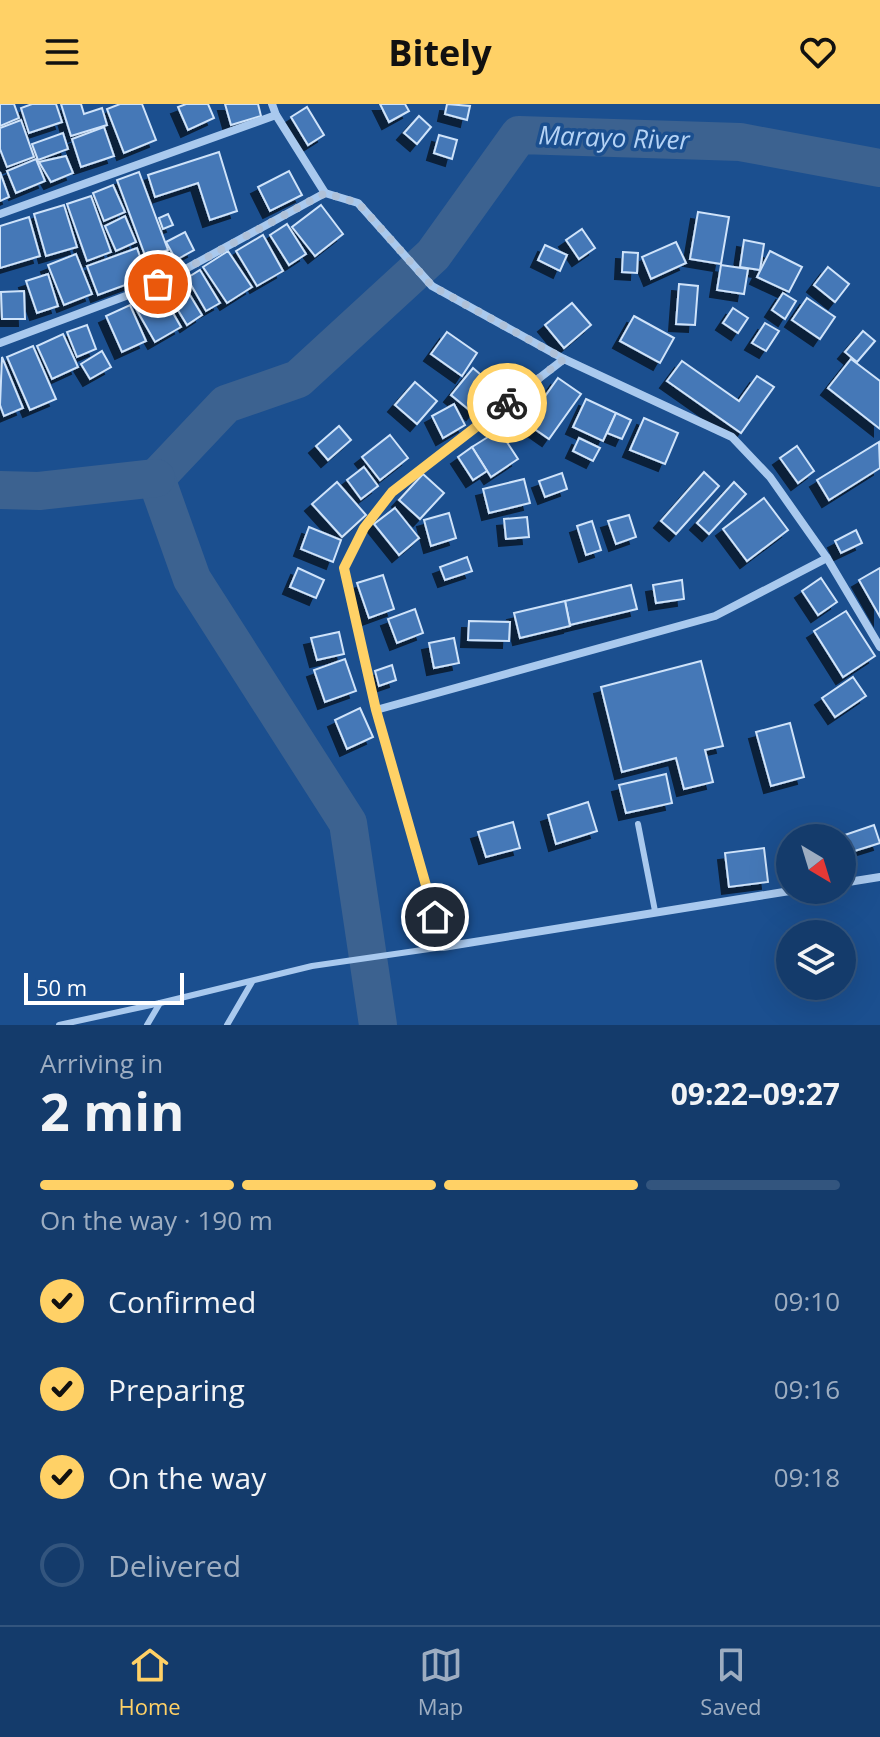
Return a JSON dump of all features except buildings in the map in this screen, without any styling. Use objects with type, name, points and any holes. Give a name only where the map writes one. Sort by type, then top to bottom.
[{"type":"street","points":[[272,104],[325,193],[358,203],[432,286],[564,359],[732,437],[770,477],[827,558],[880,647]]},
{"type":"street","points":[[0,214],[276,115]]},
{"type":"street","points":[[0,343],[158,284],[325,193]]},
{"type":"street","points":[[564,359],[392,492],[364,528],[344,568],[376,710],[443,947],[776,893]]},
{"type":"street","points":[[376,710],[715,616],[827,558]]},
{"type":"street","points":[[856,881],[880,877]]},
{"type":"lane","points":[[638,824],[655,911]]},
{"type":"lane","points":[[59,1025],[312,966],[443,947]]},
{"type":"lane","points":[[227,1025],[252,982]]},
{"type":"lane","points":[[147,1025],[160,1003]]},
{"type":"waterway","name":"Marayo River","points":[[156,478],[226,404],[298,379],[433,255],[519,135],[740,142],[880,168]]},
{"type":"waterway","points":[[156,478],[192,579],[348,823],[378,1025]]},
{"type":"waterway","points":[[0,490],[39,491],[156,478]]},
{"type":"way so far","points":[[158,284],[325,193],[358,203],[432,286],[564,359],[507,403]]},
{"type":"route","points":[[435,917],[376,710],[344,568],[364,528],[392,492],[507,403]]}]
